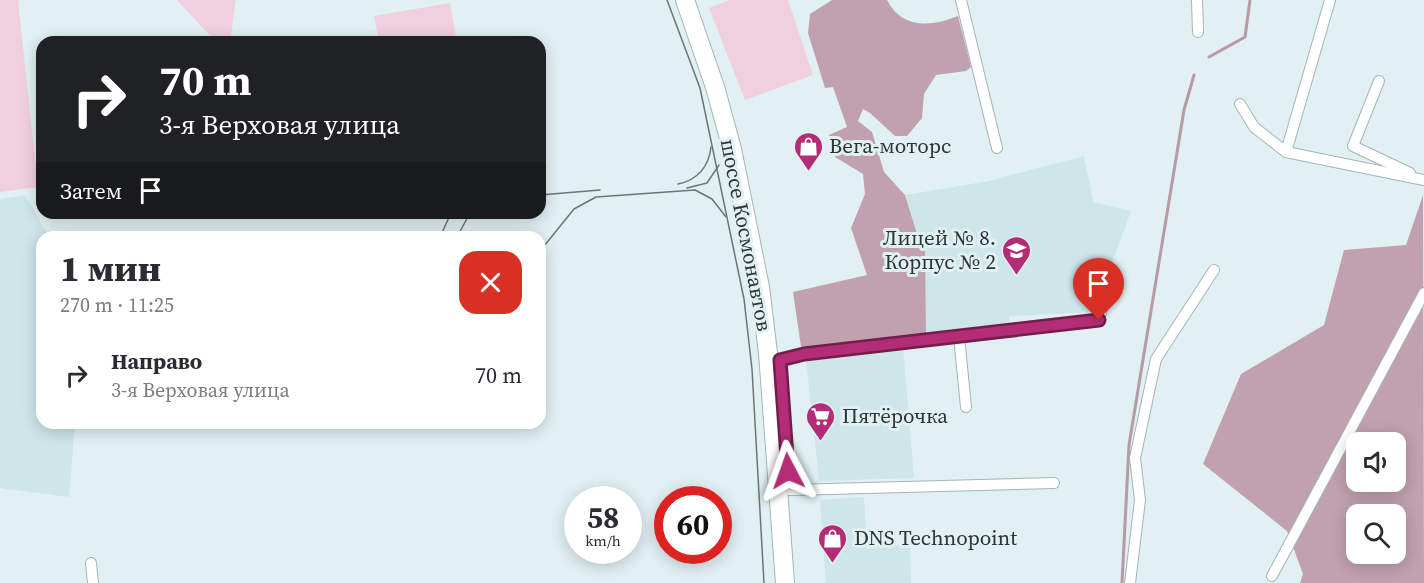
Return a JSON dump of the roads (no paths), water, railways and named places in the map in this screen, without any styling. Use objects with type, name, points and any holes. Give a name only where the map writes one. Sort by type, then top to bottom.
[{"type":"main road","name":"шоссе Космонавтов","points":[[685,0],[715,87],[732,149],[760,287],[768,353],[785,583]]},
{"type":"main road","name":"шоссе Космонавтов","points":[[697,0],[726,81],[748,167],[780,360],[797,583]]},
{"type":"street","points":[[961,0],[997,148]]},
{"type":"street","points":[[1197,0],[1198,32]]},
{"type":"street","points":[[1286,153],[1330,0]]},
{"type":"street","points":[[1379,81],[1353,146],[1424,180]]},
{"type":"street","points":[[1240,104],[1254,128],[1286,153],[1424,180]]},
{"type":"street","points":[[1130,583],[1140,501],[1135,458],[1156,359],[1214,270]]},
{"type":"street","points":[[1272,576],[1424,293]]},
{"type":"street","points":[[780,360],[804,354],[1099,320],[1106,294]]},
{"type":"street","points":[[959,337],[966,407]]},
{"type":"street","points":[[790,490],[1054,483]]},
{"type":"street","points":[[91,563],[93,583]]},
{"type":"waterway","points":[[1209,57],[1245,37],[1250,0]]},
{"type":"waterway","points":[[1122,583],[1129,445],[1184,110],[1194,75]]},
{"type":"tram line","points":[[667,0],[700,88],[744,299],[752,369],[764,583]]},
{"type":"tram line","points":[[678,184],[697,176],[708,160],[711,147]]},
{"type":"tram line","points":[[687,188],[707,183],[719,165]]},
{"type":"tram line","points":[[546,194],[600,190]]},
{"type":"tram line","points":[[546,244],[574,209],[596,197],[695,190],[712,199],[726,217]]},
{"type":"tram line","points":[[443,231],[448,219]]},
{"type":"tram line","points":[[460,231],[467,219]]},
{"type":"place","name":"Вега-моторс","points":[[808,172]]},
{"type":"place","name":"Лицей № 8. Корпус № 2","points":[[1017,276]]},
{"type":"place","name":"Пятёрочка","points":[[821,442]]},
{"type":"place","name":"DNS Technopoint","points":[[833,564]]}]
